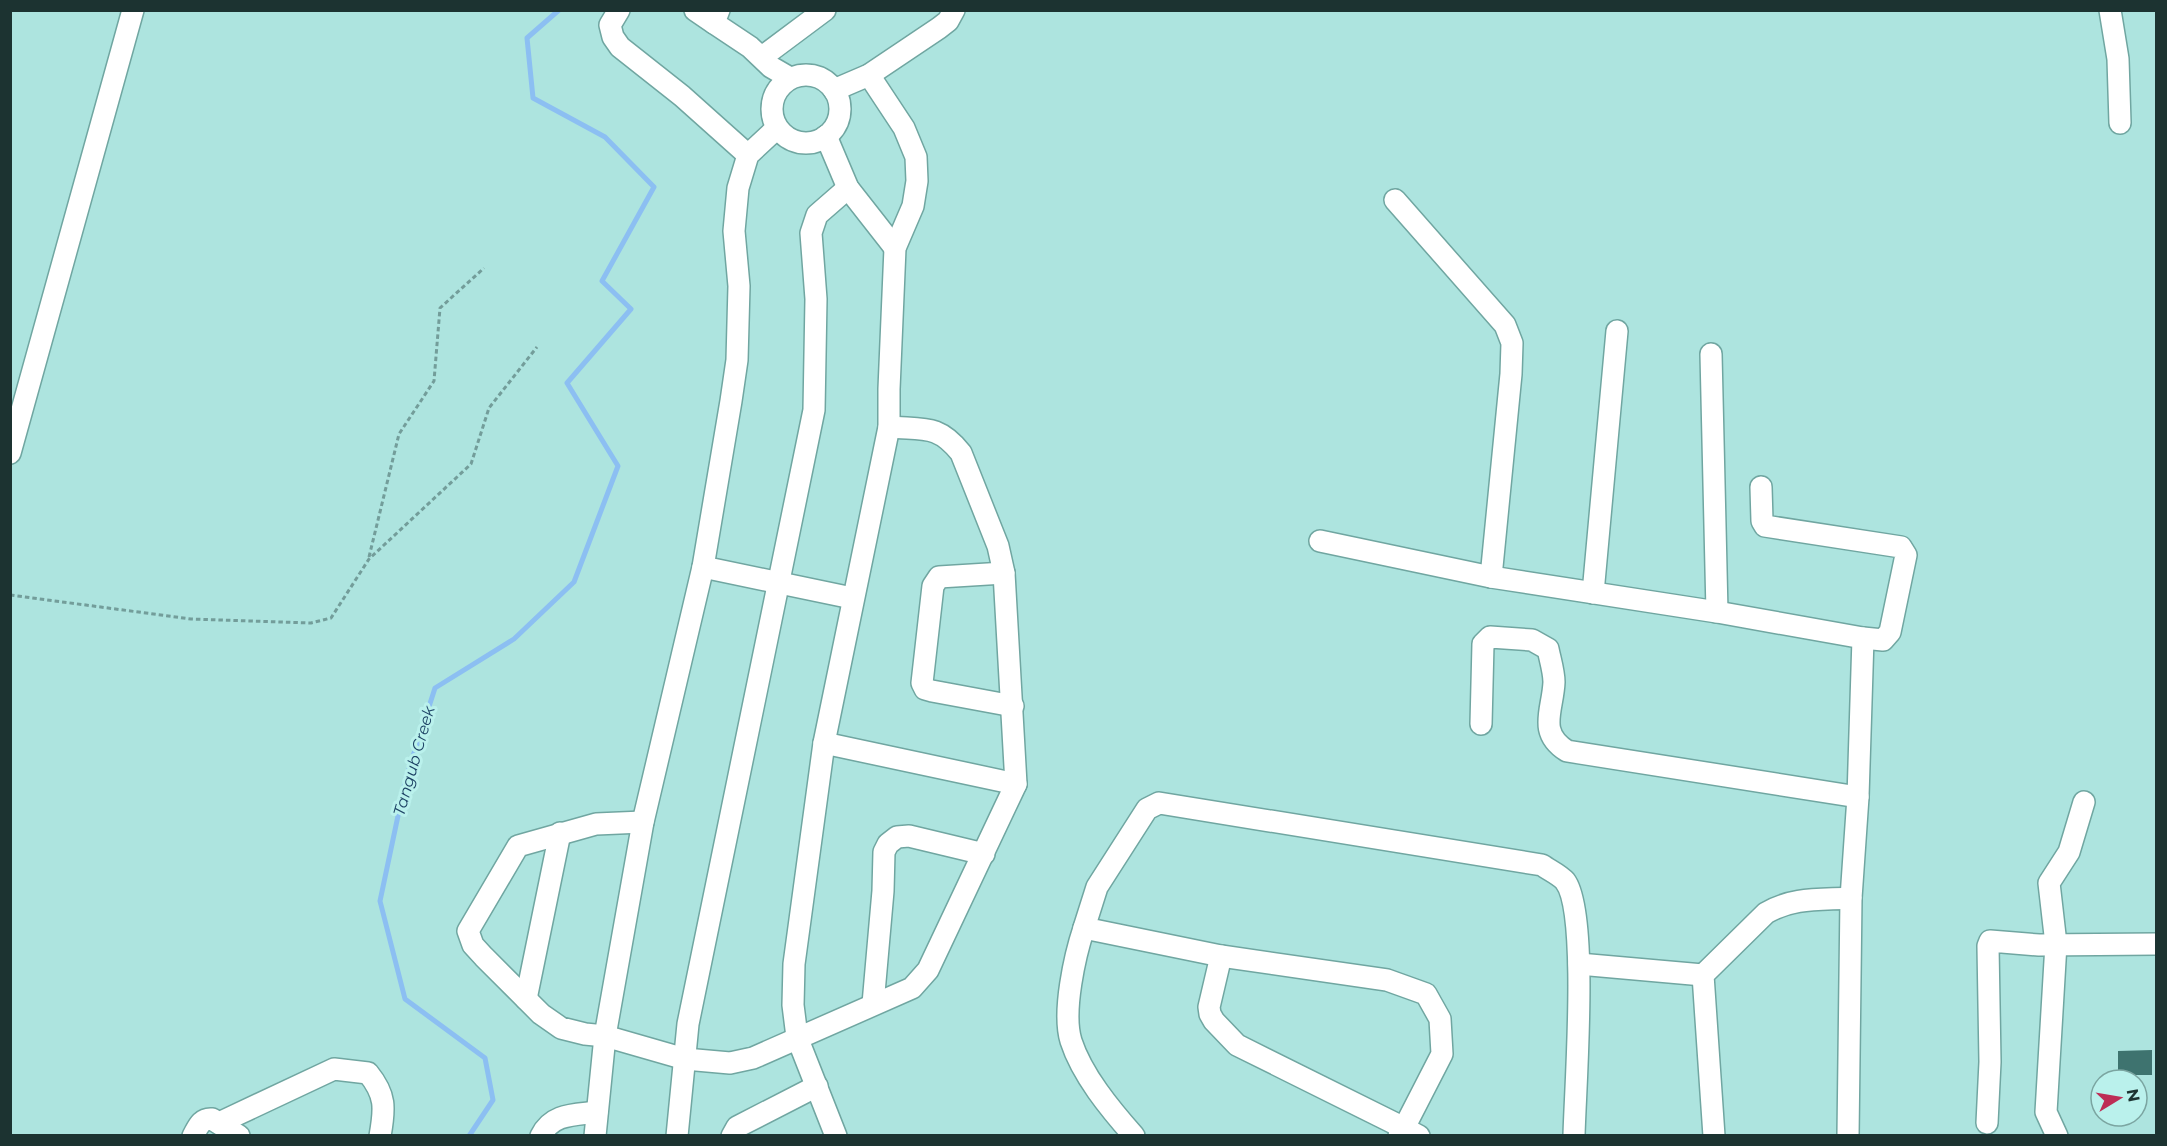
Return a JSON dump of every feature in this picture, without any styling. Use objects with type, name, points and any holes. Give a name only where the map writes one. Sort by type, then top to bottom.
[{"type":"street","points":[[10,453],[133,10]]},
{"type":"street","points":[[619,10],[610,26],[613,37],[620,47],[682,96],[747,156]]},
{"type":"street","points":[[695,10],[716,17],[771,67],[790,78]]},
{"type":"street","points":[[762,57],[825,10]]},
{"type":"street","points":[[834,90],[869,75],[939,28],[948,21],[954,10]]},
{"type":"street","points":[[2109,10],[2118,59],[2120,123]]},
{"type":"street","points":[[802,75],[814,76],[826,81],[834,90],[838,99],[838,120],[826,136],[814,142],[800,143],[787,138],[777,128],[772,118],[771,106],[774,95],[790,78],[802,75]]},
{"type":"street","points":[[836,1136],[797,1037],[793,1005],[794,964],[824,743],[889,427],[895,248],[913,206],[917,181],[916,157],[904,128],[869,75]]},
{"type":"street","points":[[595,1136],[605,1036],[643,822],[703,567],[737,360],[739,286],[734,231],[738,188],[747,156],[777,128]]},
{"type":"street","points":[[826,136],[848,188],[895,248]]},
{"type":"street","points":[[677,1136],[688,1024],[814,410],[816,299],[811,233],[818,215],[848,188]]},
{"type":"street","points":[[1395,200],[1505,325],[1512,343],[1491,577]]},
{"type":"street","points":[[1593,593],[1617,331]]},
{"type":"street","points":[[1710,354],[1717,612]]},
{"type":"street","points":[[643,822],[596,824],[518,846],[468,931],[473,945],[526,999],[561,1028],[605,1036],[685,1059],[730,1064],[743,1061],[912,988],[928,970],[1016,784],[1004,573],[998,546],[961,453],[938,431],[889,427]]},
{"type":"street","points":[[1320,541],[1491,577],[1883,640],[1890,632],[1906,555],[1901,547],[1765,526],[1762,521],[1761,487]]},
{"type":"street","points":[[703,567],[852,598]]},
{"type":"street","points":[[1004,573],[939,577],[935,580],[922,683],[925,689],[932,691],[1012,706]]},
{"type":"street","points":[[1481,724],[1483,644],[1490,638],[1532,640],[1548,649],[1554,680],[1549,720],[1550,735],[1557,745],[1567,751],[1858,797]]},
{"type":"street","points":[[1848,1136],[1851,898],[1858,797],[1863,638]]},
{"type":"street","points":[[824,743],[1016,784]]},
{"type":"street","points":[[2057,1136],[2046,1112],[2056,944],[2050,880],[2069,852],[2084,802]]},
{"type":"street","points":[[1134,1136],[1110,1109],[1077,1056],[1070,1038],[1069,1010],[1075,955],[1097,887],[1143,814],[1147,809],[1159,803],[1542,865],[1565,880],[1575,906],[1579,964],[1574,1136]]},
{"type":"street","points":[[526,999],[560,833]]},
{"type":"street","points":[[873,1004],[883,891],[884,852],[888,844],[897,837],[909,836],[984,854]]},
{"type":"street","points":[[1714,1136],[1703,975],[1766,913],[1778,906],[1791,901],[1851,898]]},
{"type":"street","points":[[1084,928],[1221,956],[1387,981],[1426,994],[1440,1019],[1442,1054],[1407,1133],[1238,1044],[1214,1021],[1210,1014],[1209,1006],[1221,956]]},
{"type":"street","points":[[1987,1123],[1990,1062],[1990,941],[2056,944],[2157,944]]},
{"type":"street","points":[[1579,964],[1703,975]]},
{"type":"street","points":[[219,1124],[334,1069],[368,1072],[379,1086],[384,1102],[380,1136]]},
{"type":"street","points":[[732,1136],[737,1127],[817,1086]]},
{"type":"street","points":[[541,1136],[546,1126],[554,1119],[597,1112]]},
{"type":"street","points":[[193,1136],[202,1120],[212,1119],[239,1136]]},
{"type":"path","points":[[369,559],[399,434],[435,381],[440,308],[484,268]]},
{"type":"path","points":[[10,595],[191,619],[311,623],[331,618],[369,559],[471,464],[489,408],[537,347]]},
{"type":"building","points":[[2152,1050],[2152,1075],[2149,1075],[2149,1068],[2118,1068],[2118,1051]]},
{"type":"waterway","name":"Tangub Creek","points":[[469,1136],[493,1100],[485,1058],[405,999],[380,901],[406,778],[435,688],[514,639],[574,582],[618,466],[567,383],[631,309],[602,281],[654,187],[605,137],[533,98],[527,38],[559,10]]}]
